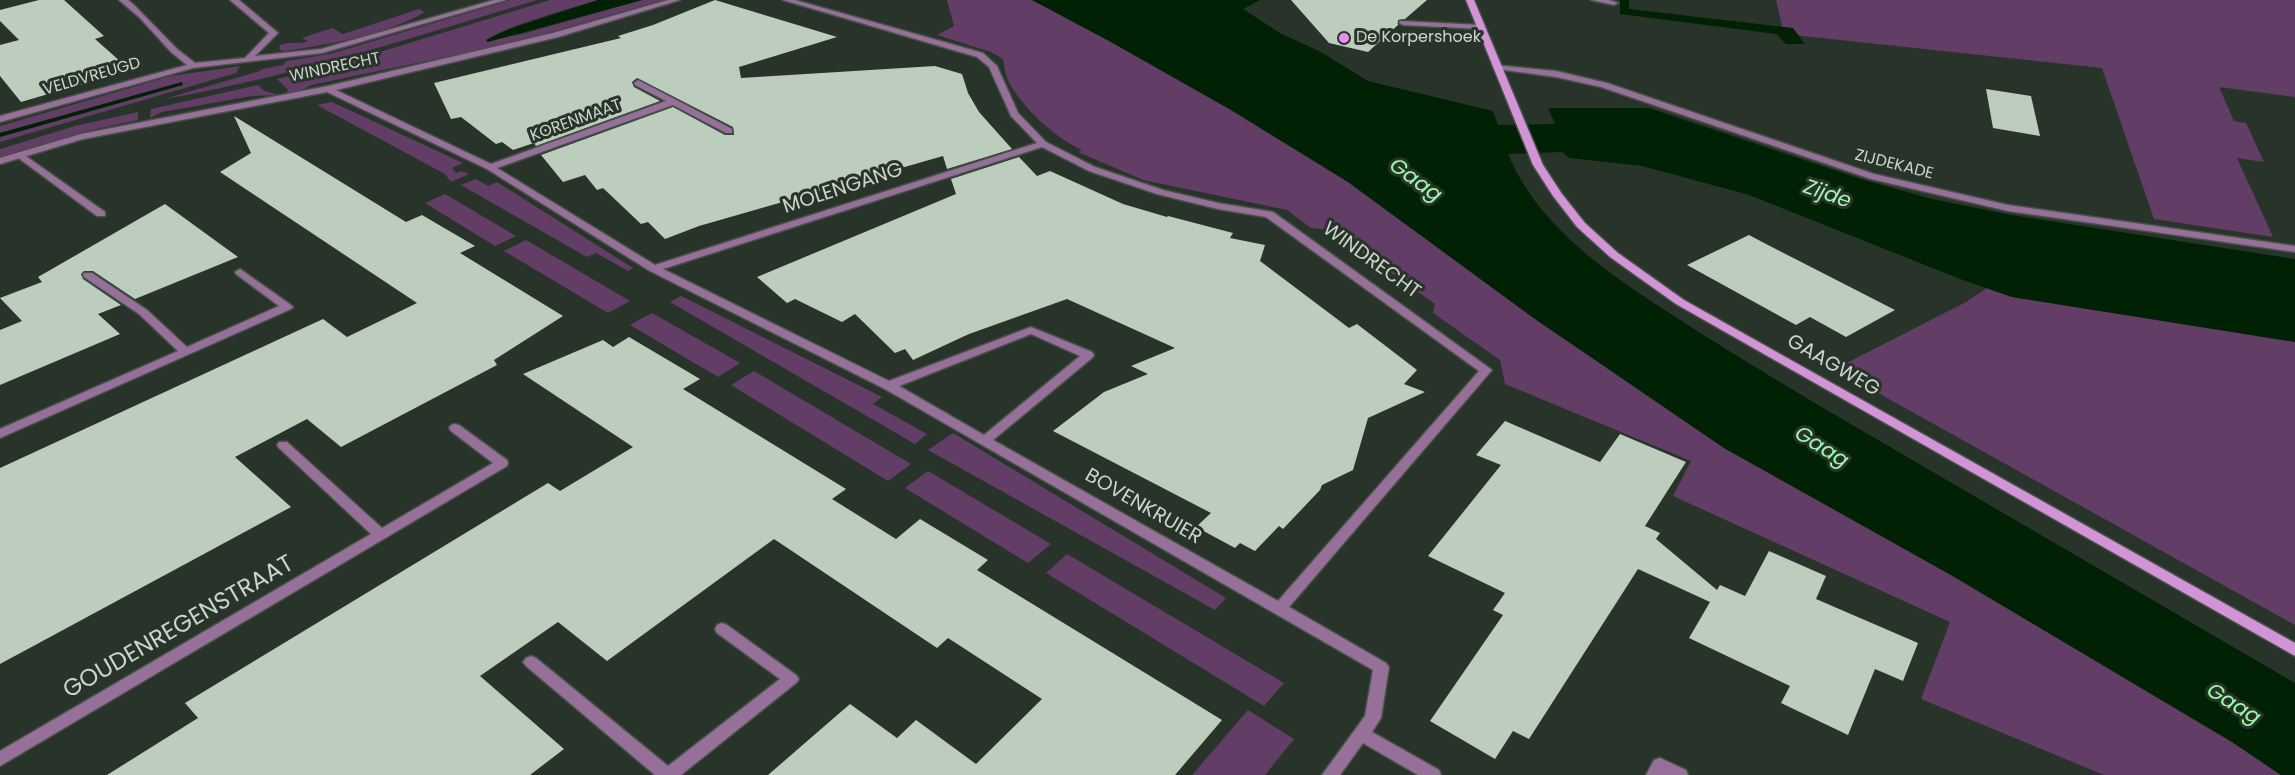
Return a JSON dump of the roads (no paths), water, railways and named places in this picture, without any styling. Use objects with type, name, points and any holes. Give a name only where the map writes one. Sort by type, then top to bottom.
[{"type":"main road","name":"GAAGWEG","points":[[1470,0],[1538,165],[1581,225],[1614,255],[1680,302],[2295,650]]},
{"type":"street","name":"VELDVREUGD","points":[[123,0],[134,8],[175,54],[193,66]]},
{"type":"street","points":[[234,0],[274,33],[247,60]]},
{"type":"street","name":"VELDVREUGD","points":[[0,119],[193,66],[322,51],[502,0]]},
{"type":"street","name":"WINDRECHT","points":[[0,161],[116,129],[328,89],[555,35],[676,0]]},
{"type":"street","name":"WINDRECHT","points":[[788,0],[980,55],[993,66],[1014,114],[1043,144],[1092,169],[1160,192],[1218,206],[1269,214],[1486,370],[1280,608]]},
{"type":"street","points":[[1595,0],[1614,3]]},
{"type":"street","points":[[1403,23],[1435,27],[1481,27]]},
{"type":"street","name":"ZIJDEKADE","points":[[1497,67],[1556,74],[1604,85],[1871,176],[2008,208],[2295,249]]},
{"type":"street","name":"KORENMAAT","points":[[638,83],[729,131]]},
{"type":"street","points":[[328,89],[490,167],[654,269]]},
{"type":"street","name":"KORENMAAT","points":[[490,167],[673,102]]},
{"type":"street","name":"MOLENGANG","points":[[654,269],[1043,144]]},
{"type":"street","points":[[20,155],[101,214]]},
{"type":"street","name":"BOVENKRUIER","points":[[654,269],[889,386],[1280,608]]},
{"type":"street","points":[[0,434],[287,308],[240,272]]},
{"type":"street","points":[[88,275],[142,312],[186,352]]},
{"type":"street","points":[[889,386],[1031,330],[1088,355],[986,440]]},
{"type":"street","name":"GOUDENREGENSTRAAT","points":[[0,759],[502,463],[455,428]]},
{"type":"street","points":[[283,445],[381,535]]},
{"type":"street","points":[[1280,608],[1381,667],[1373,718],[1330,775]]},
{"type":"street","points":[[531,662],[668,775],[791,679],[722,629]]},
{"type":"street","points":[[1361,734],[1433,775]]},
{"type":"street","points":[[1654,775],[1660,765],[1680,775]]},
{"type":"water","points":[[598,0],[642,0],[488,42],[486,40],[509,29]]},
{"type":"water","points":[[1032,0],[1260,0],[1243,9],[1280,33],[1321,52],[1368,81],[1493,111],[1498,125],[1555,124],[1548,108],[1649,108],[1861,179],[1932,199],[2011,215],[2295,259],[2295,342],[2012,297],[1960,279],[1749,195],[1642,166],[1569,158],[1562,152],[1508,154],[1524,185],[1544,212],[1568,238],[1595,261],[1652,302],[1800,394],[2295,683],[2295,775],[2281,775],[2232,742],[1951,575],[1724,448],[1535,319],[1348,182],[1231,110]]},
{"type":"water","points":[[1620,0],[1629,0],[1629,9],[1793,28],[1805,44],[1786,44],[1776,34],[1620,14]]},
{"type":"water","points":[[182,82],[183,85],[0,137],[0,133]]},
{"type":"place","name":"De Korpershoek","points":[[1344,38]]},
{"type":"water label","name":"Gaag","points":[[1415,181]]},
{"type":"water label","name":"Zijde","points":[[1827,195]]},
{"type":"water label","name":"Gaag","points":[[1821,448]]},
{"type":"water label","name":"Gaag","points":[[2233,705]]}]
